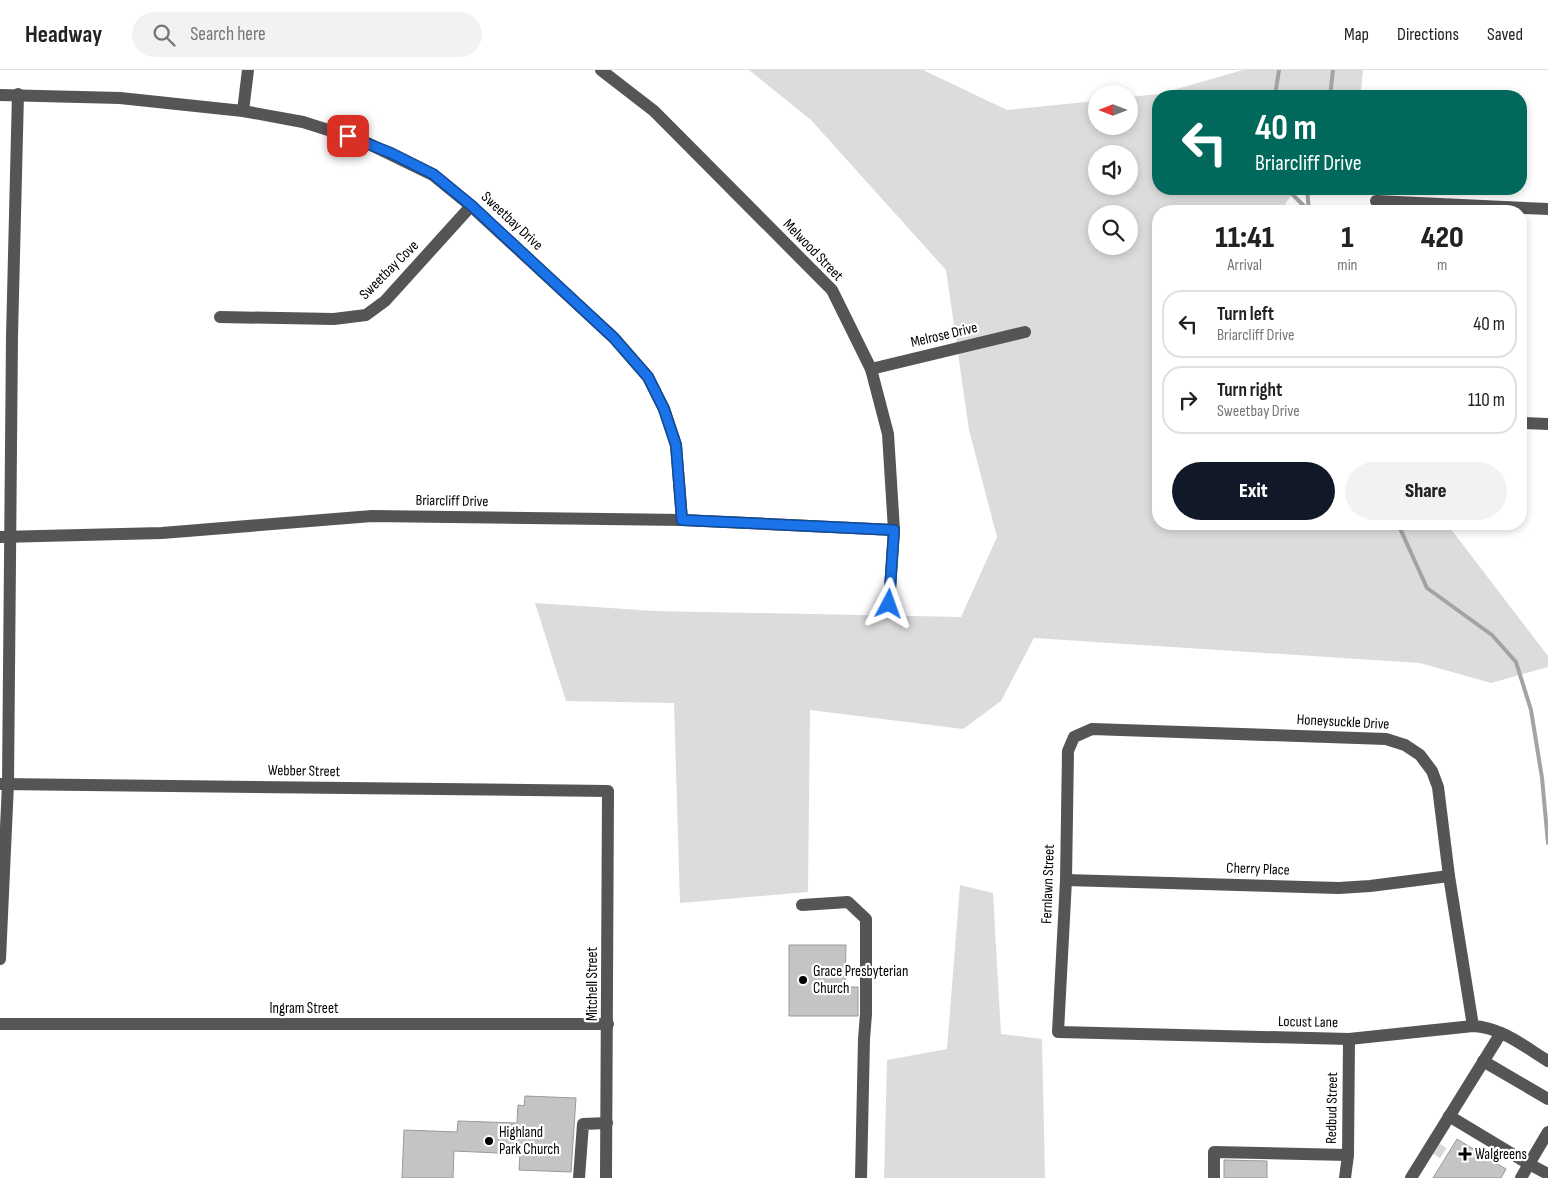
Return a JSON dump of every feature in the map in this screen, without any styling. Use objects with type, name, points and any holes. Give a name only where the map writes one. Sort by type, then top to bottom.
[{"type":"street","points":[[243,111],[248,70]]},
{"type":"street","name":"Melwood Street","points":[[601,70],[654,111],[832,290],[871,369],[888,434],[894,530],[889,604]]},
{"type":"street","name":"Sweetbay Drive","points":[[0,94],[120,98],[243,111],[303,122],[363,141],[433,174],[472,206],[614,338],[648,377],[664,409],[676,445],[682,520]]},
{"type":"street","points":[[0,960],[4,784],[6,336],[18,94]]},
{"type":"street","points":[[1376,201],[1462,205]]},
{"type":"street","name":"Sweetbay Cove","points":[[220,317],[334,318],[366,315],[385,302],[472,206]]},
{"type":"street","points":[[1527,208],[1548,209]]},
{"type":"street","name":"Melrose Drive","points":[[871,369],[1025,332]]},
{"type":"street","points":[[1527,423],[1548,424]]},
{"type":"street","name":"Briarcliff Drive","points":[[5,537],[162,533],[372,516],[682,520],[894,530]]},
{"type":"street","name":"Honeysuckle Drive","points":[[1074,737],[1092,728],[1386,739],[1405,745],[1420,754],[1432,770],[1438,787],[1449,876],[1473,1026]]},
{"type":"street","name":"Fernlawn Street","points":[[1058,1032],[1066,880],[1068,751],[1074,737]]},
{"type":"street","name":"Webber Street","points":[[4,784],[608,791]]},
{"type":"street","name":"Mitchell Street","points":[[606,1178],[608,791]]},
{"type":"street","name":"Cherry Place","points":[[1066,880],[1339,888],[1449,876]]},
{"type":"street","points":[[802,905],[848,902],[866,919],[866,1014],[861,1178]]},
{"type":"street","name":"Ingram Street","points":[[0,1024],[608,1024]]},
{"type":"street","name":"Locust Lane","points":[[1058,1032],[1349,1039],[1486,1026],[1548,1061]]},
{"type":"street","points":[[1413,1175],[1445,1128],[1501,1033]]},
{"type":"street","name":"Redbud Street","points":[[1346,1178],[1348,1155],[1349,1039]]},
{"type":"street","points":[[1483,1061],[1548,1099]]},
{"type":"street","points":[[579,1178],[582,1124],[607,1122]]},
{"type":"street","points":[[1445,1128],[1479,1134],[1548,1174]]},
{"type":"street","points":[[1521,1178],[1548,1132]]},
{"type":"street","points":[[1214,1178],[1214,1152],[1348,1155]]},
{"type":"street","points":[[1413,1175],[1429,1164],[1435,1155]]},
{"type":"shaded area","points":[[749,70],[923,70],[1007,110],[1088,102],[1088,135],[1138,135],[1138,96],[1152,95],[1152,195],[1292,195],[1286,205],[1152,205],[1152,530],[1452,530],[1548,656],[1548,667],[1491,683],[1420,663],[1034,638],[1001,701],[963,729],[810,710],[808,892],[680,903],[674,703],[566,701],[535,603],[655,611],[961,617],[997,537],[969,430],[946,270],[811,120]]},
{"type":"shaded area","points":[[1243,70],[1363,70],[1361,90],[1173,90]]},
{"type":"shaded area","points":[[960,885],[993,893],[1001,1034],[1042,1039],[1045,1178],[884,1178],[887,1060],[947,1049]]},
{"type":"building","name":"Grace Presbyterian Church","points":[[789,945],[846,945],[845,987],[858,987],[858,1016],[789,1016]]},
{"type":"building","name":"Highland Park Church","points":[[525,1096],[576,1098],[571,1172],[519,1170],[520,1154],[454,1151],[453,1178],[402,1178],[404,1130],[457,1132],[458,1121],[517,1123],[518,1105],[524,1106]]},
{"type":"building","name":"Walgreens","points":[[1457,1139],[1506,1169],[1501,1178],[1433,1178]]},
{"type":"building","points":[[1224,1160],[1267,1161],[1267,1178],[1224,1178]]},
{"type":"waterway","points":[[1276,90],[1279,70]]},
{"type":"waterway","points":[[1331,90],[1333,70]]},
{"type":"waterway","points":[[1293,195],[1303,205]]},
{"type":"waterway","points":[[1308,195],[1308,205]]},
{"type":"waterway","points":[[1401,530],[1427,588],[1492,635],[1516,662],[1531,710],[1542,778],[1548,843]]},
{"type":"tunnel","points":[[1435,1155],[1445,1140]]},
{"type":"place","name":"Grace Presbyterian Church","points":[[803,980]]},
{"type":"place","name":"Highland Park Church","points":[[489,1141]]},
{"type":"place","name":"Walgreens","points":[[1465,1154]]},
{"type":"route","points":[[348,136],[391,153],[433,174],[472,206],[614,338],[648,377],[664,409],[676,445],[682,520],[894,530],[889,604]]}]
